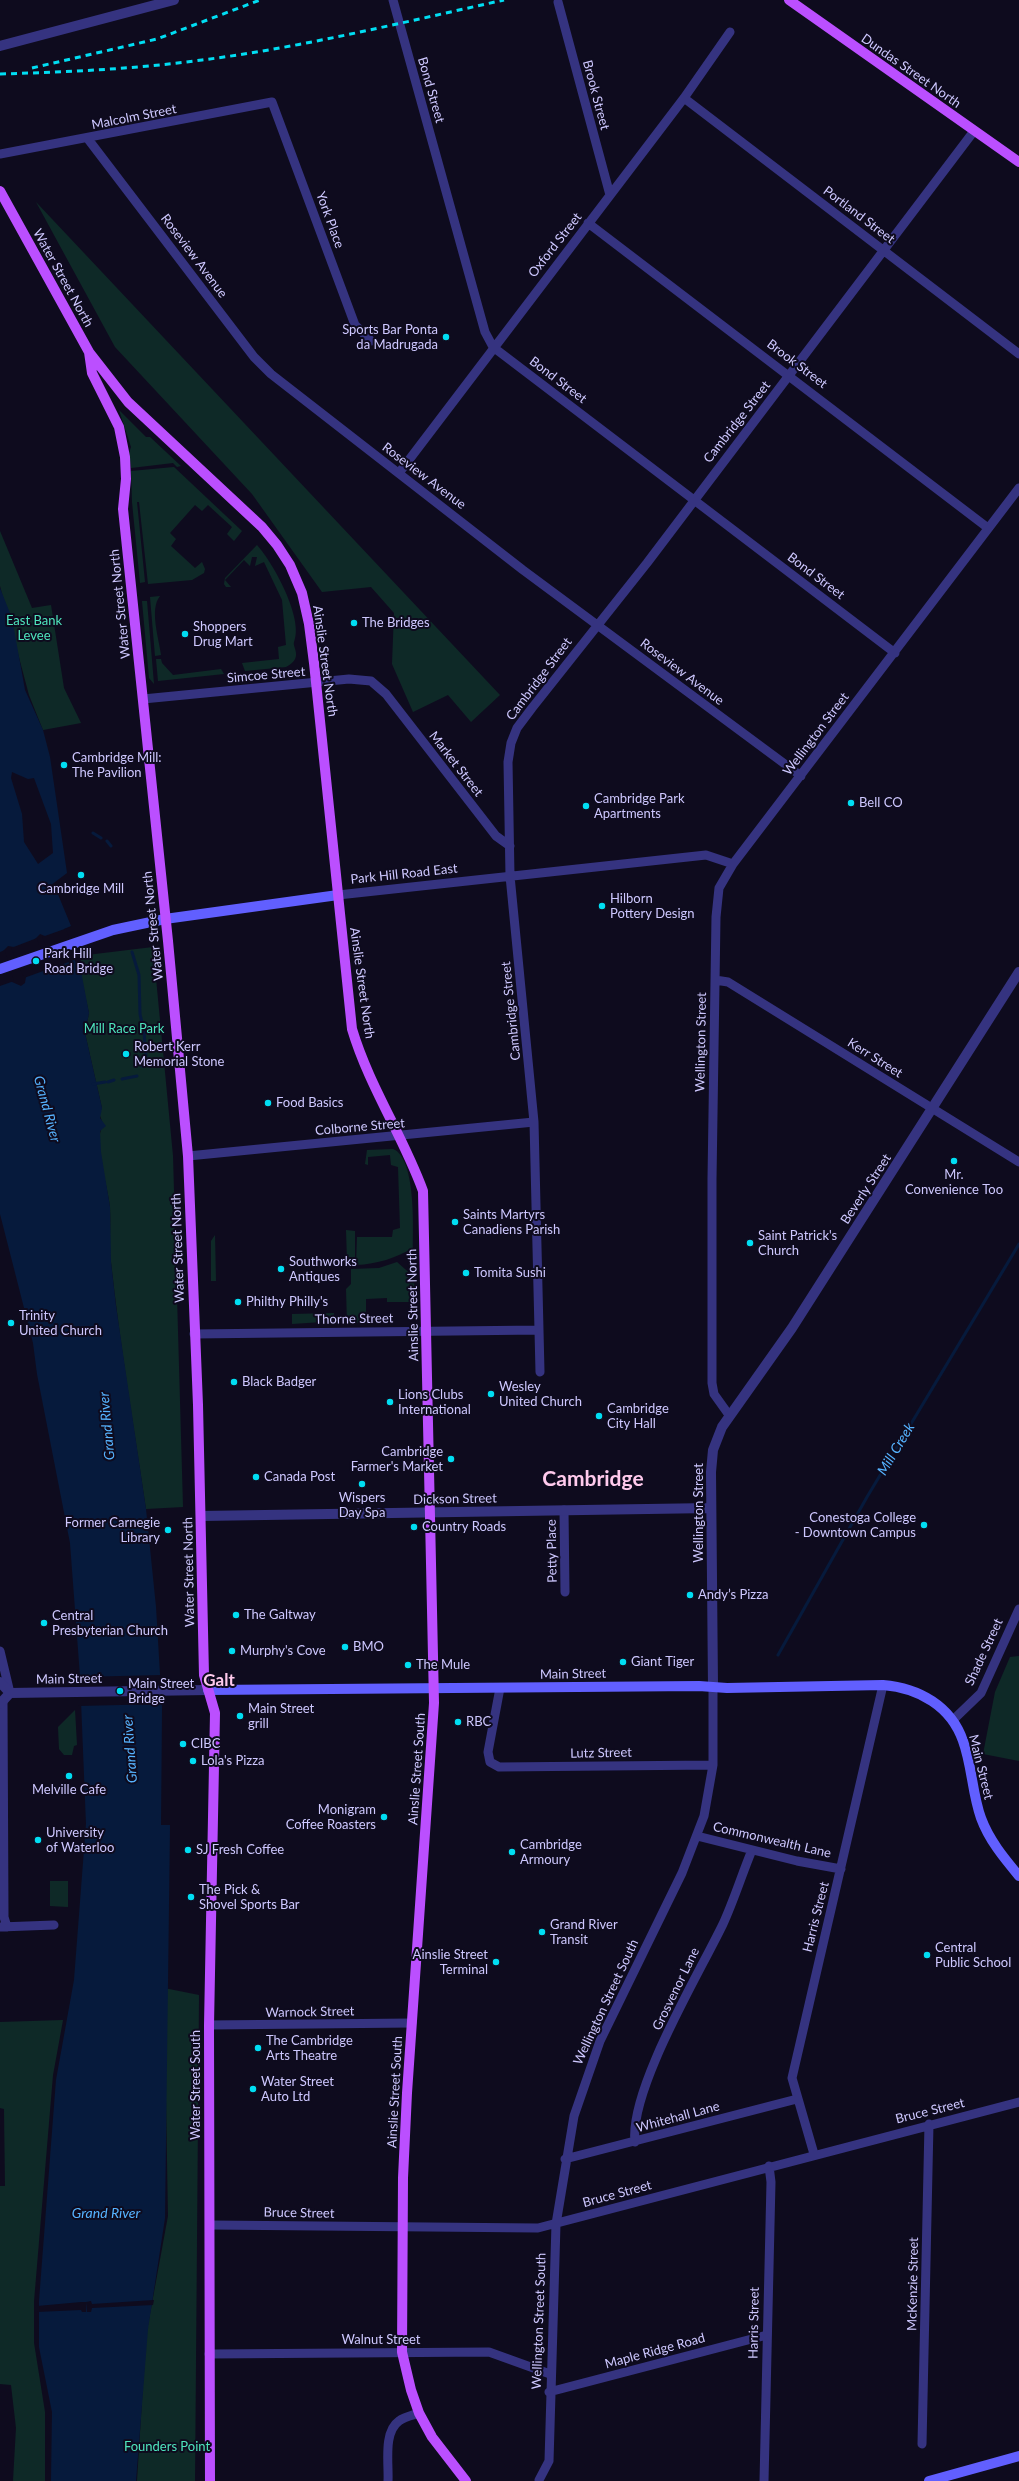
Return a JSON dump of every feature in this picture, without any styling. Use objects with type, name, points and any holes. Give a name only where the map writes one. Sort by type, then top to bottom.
[{"type":"main road","name":"Dundas Street North","points":[[789,0],[1019,162]]},
{"type":"main road","name":"Water Street North","points":[[0,191],[89,352],[92,373],[119,427],[125,457],[126,479],[123,509],[188,1156],[201,1516],[204,1675],[208,1690]]},
{"type":"main road","name":"Ainslie Street North","points":[[89,352],[128,402],[262,527],[277,545],[290,565],[302,592],[309,624],[317,683],[352,1029],[359,1052],[400,1136],[423,1191],[434,1688]]},
{"type":"main road","name":"Park Hill Road East","points":[[0,969],[113,930],[165,919],[338,895]]},
{"type":"main road","name":"Main Street","points":[[208,1690],[884,1685],[918,1693],[942,1708],[953,1720],[963,1741],[981,1819],[998,1850],[1019,1876]]},
{"type":"main road","name":"Ainslie Street South","points":[[434,1688],[432,1756],[412,2023],[403,2178],[402,2352],[410,2390],[420,2414],[432,2437],[466,2481]]},
{"type":"main road","name":"Water Street South","points":[[208,1690],[215,1713],[209,2026],[210,2481]]},
{"type":"main road","points":[[929,2481],[1019,2456]]},
{"type":"street","points":[[0,46],[149,3],[174,0]]},
{"type":"street","name":"Bond Street","points":[[393,0],[485,332],[493,347],[895,653]]},
{"type":"street","name":"Brook Street","points":[[558,2],[610,195]]},
{"type":"street","name":"Oxford Street","points":[[399,473],[493,347],[684,98],[730,32]]},
{"type":"street","name":"Portland Street","points":[[684,98],[1019,354]]},
{"type":"street","name":"Malcolm Street","points":[[0,154],[88,139],[272,102]]},
{"type":"street","name":"York Place","points":[[272,102],[355,325],[372,341]]},
{"type":"street","name":"Cambridge Street","points":[[540,1372],[534,1122],[510,876],[508,762],[511,743],[517,728],[694,500],[974,131]]},
{"type":"street","name":"Roseview Avenue","points":[[88,139],[254,357],[283,385],[597,624],[801,776]]},
{"type":"street","name":"Brook Street","points":[[588,223],[988,528]]},
{"type":"street","name":"Wellington Street","points":[[713,1687],[711,1508],[713,1450],[716,1438],[729,1415],[714,1394],[712,1383],[712,1179],[715,980],[718,895],[721,883],[733,864],[1019,488]]},
{"type":"street","name":"Simcoe Street","points":[[143,699],[349,679],[371,681],[386,694]]},
{"type":"street","name":"Market Street","points":[[386,694],[496,836],[510,846]]},
{"type":"street","name":"Park Hill Road East","points":[[338,895],[706,855],[733,864]]},
{"type":"street","name":"Beverly Street","points":[[729,1415],[792,1328],[1019,972]]},
{"type":"street","name":"Kerr Street","points":[[715,980],[728,982],[1019,1162]]},
{"type":"street","name":"Colborne Street","points":[[188,1156],[534,1122]]},
{"type":"street","name":"Thorne Street","points":[[194,1334],[539,1330]]},
{"type":"street","name":"Dickson Street","points":[[201,1516],[711,1508]]},
{"type":"street","name":"Petty Place","points":[[564,1510],[565,1592]]},
{"type":"street","name":"Shade Street","points":[[953,1720],[981,1692],[1001,1645],[1019,1609]]},
{"type":"street","points":[[0,1651],[10,1693]]},
{"type":"street","points":[[0,1682],[10,1693]]},
{"type":"street","name":"Harris Street","points":[[814,2154],[792,2078],[884,1685]]},
{"type":"street","name":"Wellington Street South","points":[[539,2480],[549,2461],[549,2392],[556,2224],[565,2159],[574,2116],[600,2041],[682,1873],[697,1836],[708,1800],[713,1765],[713,1687]]},
{"type":"street","name":"Lutz Street","points":[[500,1688],[488,1752],[490,1762],[498,1767],[713,1765]]},
{"type":"street","name":"Main Street","points":[[10,1693],[208,1690]]},
{"type":"street","points":[[10,1693],[1,1704],[3,1927],[54,1926]]},
{"type":"street","name":"Commonwealth Lane","points":[[697,1836],[752,1850],[841,1869]]},
{"type":"street","name":"Grosvenor Lane","points":[[635,2142],[634,2129],[641,2096],[661,2049],[724,1922],[752,1850]]},
{"type":"street","name":"Warnock Street","points":[[209,2026],[412,2023]]},
{"type":"street","name":"Whitehall Lane","points":[[565,2159],[797,2099]]},
{"type":"street","name":"Bruce Street","points":[[210,2225],[538,2228],[814,2154],[1019,2102]]},
{"type":"street","name":"McKenzie Street","points":[[922,2444],[929,2124]]},
{"type":"street","name":"Harris Street","points":[[764,2481],[771,2182],[769,2166]]},
{"type":"street","name":"Maple Ridge Road","points":[[549,2392],[767,2335]]},
{"type":"street","name":"Walnut Street","points":[[210,2354],[489,2352],[550,2374]]},
{"type":"street","points":[[388,2481],[390,2434],[393,2426],[399,2420],[420,2414]]},
{"type":"green space","points":[[36,202],[500,695],[471,722],[448,695],[413,712],[392,664],[394,613],[371,587],[322,592],[252,494],[115,347]]},
{"type":"green space","points":[[119,410],[146,437],[150,437],[181,466],[177,467],[173,463],[131,468],[129,453],[131,447]]},
{"type":"green space","points":[[174,467],[242,531],[234,541],[227,534],[232,527],[208,505],[202,511],[195,505],[170,533],[176,539],[171,546],[195,568],[202,562],[205,569],[204,573],[192,580],[148,584],[139,502],[137,502],[145,582],[140,583],[132,502],[131,471]]},
{"type":"green space","name":"East Bank Levee","points":[[0,531],[32,608],[51,605],[64,688],[81,723],[43,730],[29,695],[0,586]]},
{"type":"green space","points":[[257,545],[279,578],[291,606],[295,620],[296,632],[294,644],[296,656],[295,660],[286,667],[245,671],[242,663],[279,659],[278,647],[286,645],[282,600],[264,562],[255,566],[257,557],[252,557],[250,566],[244,560],[225,580],[231,587],[226,587],[224,584],[225,578]]},
{"type":"green space","points":[[160,596],[155,608],[155,616],[161,655],[155,656],[150,597]]},
{"type":"green space","points":[[142,601],[147,601],[154,684],[149,678]]},
{"type":"green space","points":[[156,659],[161,659],[162,663],[173,675],[221,669],[224,674],[158,681]]},
{"type":"green space","name":"Mill Race Park","points":[[153,947],[173,1156],[183,1507],[146,1509],[111,1262],[109,1198],[99,1144],[103,1124],[99,1113],[102,1108],[85,1033],[89,1013],[78,963],[87,955]]},
{"type":"green space","points":[[393,1149],[400,1155],[406,1165],[409,1179],[413,1210],[413,1248],[386,1260],[356,1265],[357,1237],[392,1237],[393,1230],[400,1228],[398,1167],[391,1165],[390,1155],[368,1157],[368,1165],[365,1164],[367,1150]]},
{"type":"green space","points":[[346,1230],[355,1231],[355,1260],[347,1260]]},
{"type":"green space","points":[[215,1235],[216,1281],[211,1281],[211,1241]]},
{"type":"green space","points":[[397,1262],[414,1277],[415,1302],[387,1302],[387,1298],[366,1299],[366,1323],[347,1323],[346,1289],[351,1284],[351,1269],[379,1268]]},
{"type":"green space","points":[[334,1313],[333,1324],[322,1322],[292,1324],[292,1314]]},
{"type":"green space","points":[[1019,1656],[1019,1761],[983,1754],[995,1692],[1010,1657]]},
{"type":"green space","points":[[75,1710],[77,1745],[74,1746],[72,1755],[64,1755],[59,1749],[58,1727]]},
{"type":"green space","points":[[50,1881],[68,1881],[68,1907],[50,1906]]},
{"type":"green space","name":"Founders Point","points":[[164,1988],[199,1995],[195,2481],[137,2481],[146,2336],[168,2216]]},
{"type":"green space","points":[[63,2020],[53,2075],[34,2301],[34,2343],[45,2412],[45,2481],[13,2481],[16,2428],[11,2385],[0,2384],[0,2186],[5,2186],[4,2109],[0,2108],[0,2022]]},
{"type":"water","name":"Grand River","points":[[0,588],[12,618],[25,690],[43,730],[50,757],[67,873],[51,885],[55,893],[57,892],[71,926],[64,929],[75,961],[81,971],[89,1013],[85,1033],[102,1108],[100,1118],[106,1126],[100,1131],[101,1152],[110,1207],[111,1262],[116,1306],[146,1509],[156,1607],[162,1708],[161,1825],[170,1825],[165,2218],[148,2329],[136,2481],[51,2481],[52,2412],[39,2347],[39,2301],[56,2080],[74,1980],[86,1824],[80,1676],[70,1543],[37,1374],[33,1343],[0,1214]],"holes":[[[12,772],[28,779],[34,778],[51,824],[53,853],[38,864],[24,842],[22,814],[11,778]],[[40,934],[45,936],[57,966],[57,971],[52,975],[45,972],[34,940]],[[8,946],[14,947],[26,977],[25,983],[21,986],[12,982],[3,951]]]},
{"type":"pier","points":[[73,926],[66,929],[77,959],[55,967],[42,937]]},
{"type":"pier","points":[[37,938],[46,970],[24,978],[11,948]]},
{"type":"pier","points":[[5,950],[14,981],[0,986],[0,952]]},
{"type":"pier","name":"Main Street Bridge","points":[[162,1675],[164,1704],[78,1706],[78,1677]]},
{"type":"pier","points":[[154,2300],[153,2305],[92,2308],[91,2312],[87,2312],[86,2302],[91,2301],[92,2304]]},
{"type":"pier","points":[[86,2302],[86,2312],[82,2312],[81,2310],[37,2312],[37,2306]]},
{"type":"waterway","points":[[93,833],[101,838]]},
{"type":"waterway","points":[[107,841],[111,846]]},
{"type":"waterway","points":[[132,952],[139,975],[140,1014],[144,1032],[146,1056],[142,1066]]},
{"type":"waterway","points":[[122,1079],[137,1076]]},
{"type":"waterway","points":[[108,1082],[114,1080]]},
{"type":"waterway","points":[[93,1084],[105,1082]]},
{"type":"waterway","name":"Mill Creek","points":[[778,1655],[867,1497],[1019,1244]]},
{"type":"railway","points":[[32,68],[157,39],[260,0]]},
{"type":"railway","points":[[0,74],[127,68],[240,55],[316,41],[504,0]]},
{"type":"place","name":"Sports Bar Ponta da Madrugada","points":[[446,337]]},
{"type":"place","name":"The Bridges","points":[[354,623]]},
{"type":"place","name":"Shoppers Drug Mart","points":[[185,634]]},
{"type":"place","name":"Cambridge Mill: The Pavilion","points":[[64,765]]},
{"type":"place","name":"Bell CO","points":[[851,803]]},
{"type":"place","name":"Cambridge Park Apartments","points":[[586,806]]},
{"type":"place","name":"Cambridge Mill","points":[[81,875]]},
{"type":"place","name":"Hilborn Pottery Design","points":[[602,906]]},
{"type":"place","name":"Park Hill Road Bridge","points":[[36,961]]},
{"type":"place","name":"Robert Kerr Memorial Stone","points":[[126,1054]]},
{"type":"place","name":"Food Basics","points":[[268,1103]]},
{"type":"place","name":"Mr. Convenience Too","points":[[954,1161]]},
{"type":"place","name":"Saints Martyrs Canadiens Parish","points":[[455,1222]]},
{"type":"place","name":"Saint Patrick's Church","points":[[750,1243]]},
{"type":"place","name":"Southworks Antiques","points":[[281,1269]]},
{"type":"place","name":"Tomita Sushi","points":[[466,1273]]},
{"type":"place","name":"Philthy Philly's","points":[[238,1302]]},
{"type":"place","name":"Trinity United Church","points":[[11,1323]]},
{"type":"place","name":"Black Badger","points":[[234,1382]]},
{"type":"place","name":"Wesley United Church","points":[[491,1394]]},
{"type":"place","name":"Lions Clubs International","points":[[390,1402]]},
{"type":"place","name":"Cambridge City Hall","points":[[599,1416]]},
{"type":"place","name":"Cambridge Farmer's Market","points":[[451,1459]]},
{"type":"place","name":"Canada Post","points":[[256,1477]]},
{"type":"place","name":"Wispers Day Spa","points":[[362,1484]]},
{"type":"place","name":"Conestoga College - Downtown Campus","points":[[924,1525]]},
{"type":"place","name":"Country Roads","points":[[414,1527]]},
{"type":"place","name":"Former Carnegie Library","points":[[168,1530]]},
{"type":"place","name":"Andy’s Pizza","points":[[690,1595]]},
{"type":"place","name":"The Galtway","points":[[236,1615]]},
{"type":"place","name":"Central Presbyterian Church","points":[[44,1623]]},
{"type":"place","name":"BMO","points":[[345,1647]]},
{"type":"place","name":"Murphy's Cove","points":[[232,1651]]},
{"type":"place","name":"Giant Tiger","points":[[623,1662]]},
{"type":"place","name":"The Mule","points":[[408,1665]]},
{"type":"place","name":"Main Street Bridge","points":[[120,1691]]},
{"type":"place","name":"Main Street grill","points":[[240,1716]]},
{"type":"place","name":"RBC","points":[[458,1722]]},
{"type":"place","name":"CIBC","points":[[183,1744]]},
{"type":"place","name":"Lola's Pizza","points":[[193,1761]]},
{"type":"place","name":"Melville Cafe","points":[[69,1776]]},
{"type":"place","name":"Monigram Coffee Roasters","points":[[384,1817]]},
{"type":"place","name":"University of Waterloo","points":[[38,1840]]},
{"type":"place","name":"SJ Fresh Coffee","points":[[188,1850]]},
{"type":"place","name":"Cambridge Armoury","points":[[512,1852]]},
{"type":"place","name":"The Pick & Shovel Sports Bar","points":[[191,1897]]},
{"type":"place","name":"Grand River Transit","points":[[542,1932]]},
{"type":"place","name":"Central Public School","points":[[927,1955]]},
{"type":"place","name":"Ainslie Street Terminal","points":[[496,1962]]},
{"type":"place","name":"The Cambridge Arts Theatre","points":[[258,2048]]},
{"type":"place","name":"Water Street Auto Ltd","points":[[253,2089]]},
{"type":"district","name":"Cambridge","points":[[593,1479]]},
{"type":"district","name":"Galt","points":[[219,1681]]}]
